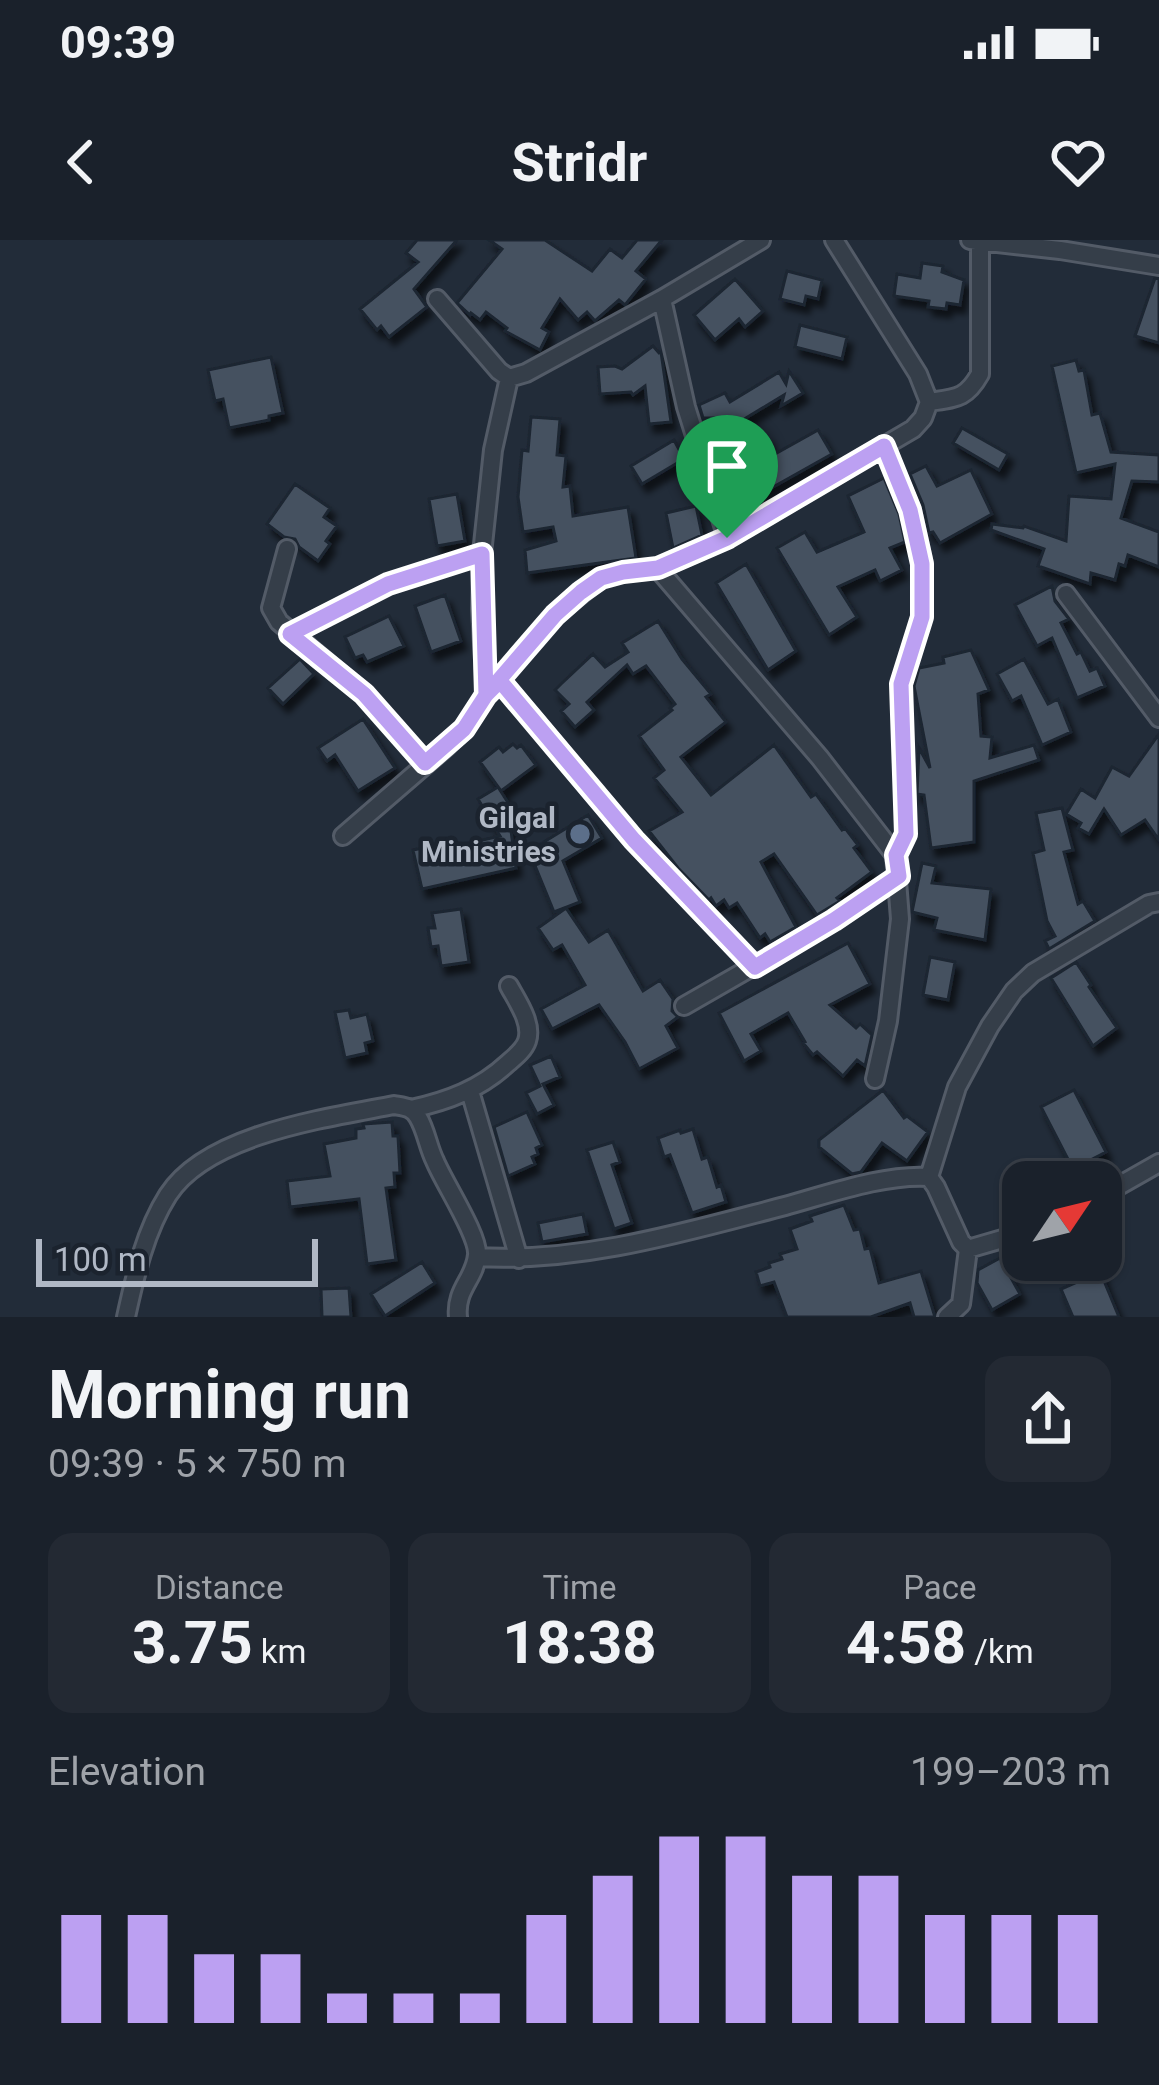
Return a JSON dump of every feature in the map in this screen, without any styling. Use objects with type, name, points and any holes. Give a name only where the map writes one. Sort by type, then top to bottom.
[{"type":"street","points":[[509,379],[662,299],[760,240]]},
{"type":"street","points":[[343,836],[464,729],[486,695],[581,592],[601,578],[658,568],[727,538],[913,429],[923,418],[928,402],[918,374],[834,240]]},
{"type":"street","points":[[970,240],[1059,245],[1159,266]]},
{"type":"street","points":[[928,402],[970,392],[980,374],[980,241]]},
{"type":"street","points":[[437,299],[509,379]]},
{"type":"street","points":[[662,299],[686,407],[727,538]]},
{"type":"street","points":[[486,695],[482,554],[494,450],[509,379]]},
{"type":"street","points":[[884,446],[910,510],[922,564],[922,617],[901,684],[906,834],[896,855]]},
{"type":"street","points":[[286,549],[271,608],[290,634],[364,694],[425,763]]},
{"type":"street","points":[[290,634],[388,584],[482,554]]},
{"type":"street","points":[[658,568],[896,855],[900,919],[875,1079]]},
{"type":"street","points":[[1066,594],[1159,718]]},
{"type":"street","points":[[500,681],[634,840],[755,967]]},
{"type":"street","points":[[684,1006],[834,920],[899,876]]},
{"type":"street","points":[[929,1178],[957,1087],[1014,991],[1033,973],[1159,902]]},
{"type":"street","points":[[125,1317],[158,1213],[184,1176],[249,1138],[394,1105],[412,1109],[470,1091],[503,1069],[527,1040],[528,1027],[509,986]]},
{"type":"street","points":[[470,1091],[519,1259]]},
{"type":"street","points":[[412,1109],[476,1240],[477,1257],[462,1286],[458,1317]]},
{"type":"street","points":[[1122,1184],[1159,1162]]},
{"type":"street","points":[[477,1257],[557,1257],[858,1186],[918,1177],[929,1178],[936,1187],[968,1249]]},
{"type":"street","points":[[968,1249],[1002,1239]]},
{"type":"street","points":[[947,1317],[961,1304],[968,1249]]},
{"type":"building","points":[[417,240],[457,240],[414,289],[427,307],[389,337],[360,309],[418,262],[406,253]]},
{"type":"building","points":[[489,240],[545,240],[592,271],[610,249],[622,258],[637,240],[662,240],[636,271],[646,279],[625,305],[619,300],[595,321],[587,312],[578,320],[560,299],[542,328],[549,332],[540,350],[505,331],[486,312],[480,320],[457,303],[502,249]]},
{"type":"building","points":[[922,263],[943,266],[942,272],[964,280],[960,305],[928,307],[929,301],[894,296],[897,274],[920,278]]},
{"type":"building","points":[[787,271],[822,280],[818,299],[806,296],[804,305],[780,299]]},
{"type":"building","points":[[1155,278],[1159,279],[1159,343],[1135,336]]},
{"type":"building","points":[[735,279],[763,311],[745,327],[739,319],[715,340],[694,315]]},
{"type":"building","points":[[800,325],[847,337],[842,359],[795,347]]},
{"type":"building","points":[[653,346],[661,352],[671,422],[649,424],[645,386],[633,395],[600,394],[598,367],[622,369]]},
{"type":"building","points":[[271,357],[283,413],[229,428],[223,399],[215,401],[208,370]]},
{"type":"building","points":[[1076,360],[1079,371],[1084,370],[1092,415],[1100,413],[1111,452],[1159,455],[1159,482],[1132,481],[1121,518],[1159,532],[1159,567],[1128,555],[1125,566],[1119,564],[1115,580],[1091,573],[1090,584],[1038,566],[1044,549],[991,530],[992,524],[1024,526],[1066,541],[1069,496],[1111,499],[1115,464],[1076,473],[1052,366]]},
{"type":"building","points":[[789,371],[803,393],[781,406],[784,395],[713,438],[705,421],[710,418],[703,418],[699,405],[725,393],[730,402],[779,372],[786,384]]},
{"type":"building","points":[[531,417],[560,419],[557,455],[566,456],[563,487],[570,486],[573,516],[628,507],[636,558],[527,573],[525,550],[556,541],[553,527],[523,532],[518,497]]},
{"type":"building","points":[[962,428],[1008,454],[999,470],[953,443]]},
{"type":"building","points":[[818,430],[832,454],[736,508],[720,473],[725,470],[720,453],[766,436],[773,455]]},
{"type":"building","points":[[674,440],[684,459],[642,484],[631,466]]},
{"type":"building","points":[[926,466],[937,486],[971,470],[992,514],[940,543],[929,533],[910,474]]},
{"type":"building","points":[[884,478],[905,542],[890,548],[902,570],[880,581],[875,570],[838,587],[857,617],[829,635],[777,548],[805,532],[817,552],[864,532],[848,496]]},
{"type":"building","points":[[295,484],[330,508],[324,517],[337,526],[318,561],[295,539],[267,524]]},
{"type":"building","points":[[457,494],[465,541],[437,546],[429,499]]},
{"type":"building","points":[[696,506],[702,535],[673,548],[666,513]]},
{"type":"building","points":[[746,564],[796,651],[768,670],[716,583]]},
{"type":"building","points":[[1052,586],[1055,601],[1069,619],[1061,623],[1077,654],[1081,652],[1090,671],[1097,668],[1105,686],[1077,698],[1052,638],[1037,646],[1015,605]]},
{"type":"building","points":[[445,595],[461,641],[431,652],[415,606]]},
{"type":"building","points":[[389,616],[404,646],[367,662],[363,655],[355,658],[345,637]]},
{"type":"building","points":[[658,621],[726,722],[681,757],[711,795],[774,745],[811,797],[816,794],[845,828],[872,872],[817,915],[774,854],[761,862],[796,927],[770,942],[765,934],[760,938],[737,903],[729,908],[724,900],[716,906],[709,900],[649,831],[682,812],[654,778],[664,770],[639,736],[675,704],[646,666],[633,674],[627,665],[587,702],[594,710],[575,727],[561,711],[569,704],[555,690],[593,654],[605,667],[628,652],[622,643]]},
{"type":"building","points":[[971,650],[989,690],[978,694],[981,736],[992,737],[990,758],[1034,745],[1039,760],[974,781],[974,842],[931,848],[924,795],[917,794],[919,748],[930,768],[914,686],[919,668]]},
{"type":"building","points":[[300,659],[314,674],[283,704],[268,688]]},
{"type":"building","points":[[1024,659],[1048,704],[1058,699],[1071,732],[1042,745],[1021,696],[1012,701],[997,674]]},
{"type":"building","points":[[363,719],[395,768],[358,791],[335,755],[327,761],[318,748]]},
{"type":"building","points":[[1159,734],[1159,840],[1145,820],[1121,835],[1104,809],[1089,834],[1078,828],[1081,823],[1066,814],[1081,789],[1095,798],[1112,767],[1129,776]]},
{"type":"building","points":[[513,744],[521,745],[536,765],[501,791],[480,762],[499,747],[503,752]]},
{"type":"building","points":[[498,787],[507,801],[516,868],[422,889],[413,850],[437,845],[439,850],[500,836],[478,799]]},
{"type":"building","points":[[1062,808],[1073,850],[1064,852],[1078,904],[1083,901],[1095,921],[1049,949],[1045,941],[1055,936],[1047,921],[1033,853],[1044,850],[1036,813]]},
{"type":"building","points":[[588,815],[602,838],[563,861],[580,902],[554,912],[529,851]]},
{"type":"building","points":[[922,863],[936,866],[932,883],[991,889],[985,940],[934,930],[937,918],[912,912]]},
{"type":"building","points":[[566,908],[589,942],[608,930],[643,991],[660,980],[678,1017],[666,1026],[678,1048],[639,1069],[599,1005],[552,1029],[541,1009],[585,985],[562,945],[553,950],[538,928]]},
{"type":"building","points":[[461,909],[469,962],[441,966],[438,946],[431,947],[432,913]]},
{"type":"building","points":[[848,943],[870,984],[830,1005],[856,1028],[860,1024],[872,1035],[865,1066],[857,1060],[843,1076],[817,1052],[813,1055],[788,1013],[751,1034],[761,1051],[744,1061],[719,1013]]},
{"type":"building","points":[[930,957],[955,962],[948,1000],[923,995]]},
{"type":"building","points":[[1076,962],[1117,1028],[1093,1046],[1051,978]]},
{"type":"building","points":[[349,1010],[351,1018],[367,1014],[373,1041],[365,1043],[367,1053],[345,1058],[335,1012]]},
{"type":"building","points":[[551,1056],[560,1077],[543,1084],[554,1105],[537,1114],[526,1093],[540,1086],[530,1065]]},
{"type":"building","points":[[883,1090],[904,1118],[928,1132],[907,1161],[882,1143],[861,1172],[852,1174],[819,1147],[819,1140]]},
{"type":"building","points":[[1074,1090],[1106,1152],[1089,1161],[1069,1161],[1041,1107]]},
{"type":"building","points":[[527,1112],[542,1145],[532,1157],[535,1164],[508,1176],[494,1127]]},
{"type":"building","points":[[392,1122],[393,1136],[398,1136],[400,1173],[394,1173],[395,1187],[386,1188],[396,1260],[367,1264],[359,1199],[290,1207],[287,1181],[330,1176],[324,1144],[356,1138],[356,1129],[364,1128],[363,1124]]},
{"type":"building","points":[[693,1129],[702,1159],[708,1157],[726,1202],[692,1213],[670,1155],[664,1157],[658,1138]]},
{"type":"building","points":[[613,1142],[620,1162],[612,1165],[632,1223],[614,1229],[587,1150]]},
{"type":"building","points":[[844,1205],[854,1230],[860,1229],[865,1249],[870,1248],[879,1283],[921,1271],[935,1317],[914,1317],[910,1303],[871,1317],[787,1317],[774,1282],[760,1286],[756,1272],[782,1259],[780,1254],[797,1249],[790,1229],[812,1221],[810,1216]]},
{"type":"building","points":[[583,1214],[587,1234],[542,1242],[538,1223]]},
{"type":"building","points":[[1000,1258],[1002,1281],[1013,1281],[1020,1294],[992,1310],[977,1283],[978,1270]]},
{"type":"building","points":[[422,1262],[435,1283],[385,1316],[371,1294]]},
{"type":"building","points":[[1079,1281],[1104,1281],[1119,1317],[1073,1317],[1061,1289]]},
{"type":"building","points":[[349,1288],[351,1317],[322,1317],[321,1289]]},
{"type":"place","name":"Gilgal Ministries","points":[[580,834]]},
{"type":"route","points":[[727,538],[658,568],[601,578],[581,592],[486,695],[464,729],[425,763],[364,694],[290,634],[388,584],[482,554],[486,695],[500,681],[634,840],[755,967],[899,876],[896,855],[906,834],[901,684],[922,617],[922,564],[910,510],[884,446],[727,538]]}]
